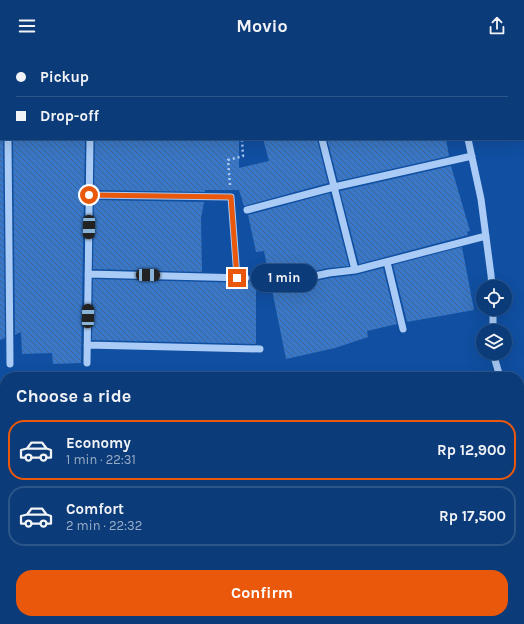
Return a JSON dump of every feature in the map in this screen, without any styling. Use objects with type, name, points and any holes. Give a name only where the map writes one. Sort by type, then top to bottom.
[{"type":"street","points":[[8,140],[10,364]]},
{"type":"street","points":[[87,363],[90,140]]},
{"type":"street","points":[[322,140],[355,270]]},
{"type":"street","points":[[468,140],[481,199],[491,280]]},
{"type":"street","points":[[247,210],[334,187],[472,156]]},
{"type":"street","points":[[89,195],[231,197],[237,278]]},
{"type":"street","points":[[272,285],[329,273],[355,270],[486,236]]},
{"type":"street","points":[[387,262],[404,329]]},
{"type":"street","points":[[88,274],[246,278]]},
{"type":"street","points":[[88,344],[260,349]]},
{"type":"street","points":[[495,360],[499,372]]},
{"type":"path","points":[[231,197],[228,160],[244,156],[242,140]]},
{"type":"building","points":[[0,140],[3,140],[5,338],[0,340]]},
{"type":"building","points":[[13,140],[85,140],[81,363],[53,364],[52,353],[22,354],[21,332],[15,335]]},
{"type":"building","points":[[95,140],[239,140],[239,168],[269,161],[263,140],[317,140],[328,183],[244,206],[239,190],[205,190],[205,192],[94,190]]},
{"type":"building","points":[[327,140],[446,140],[449,156],[338,181]]},
{"type":"building","points":[[451,166],[470,231],[467,232],[468,235],[359,264],[340,191]]},
{"type":"building","points":[[330,193],[349,266],[328,268],[270,281],[264,251],[256,252],[248,215]]},
{"type":"building","points":[[94,200],[204,202],[201,218],[202,272],[93,269]]},
{"type":"building","points":[[462,247],[474,310],[407,322],[393,265]]},
{"type":"building","points":[[383,268],[397,324],[367,331],[368,337],[335,348],[286,359],[272,290],[330,278],[356,275]]},
{"type":"building","points":[[93,279],[246,283],[256,281],[256,344],[92,340]]},
{"type":"route","points":[[89,195],[231,197],[237,278]]}]
